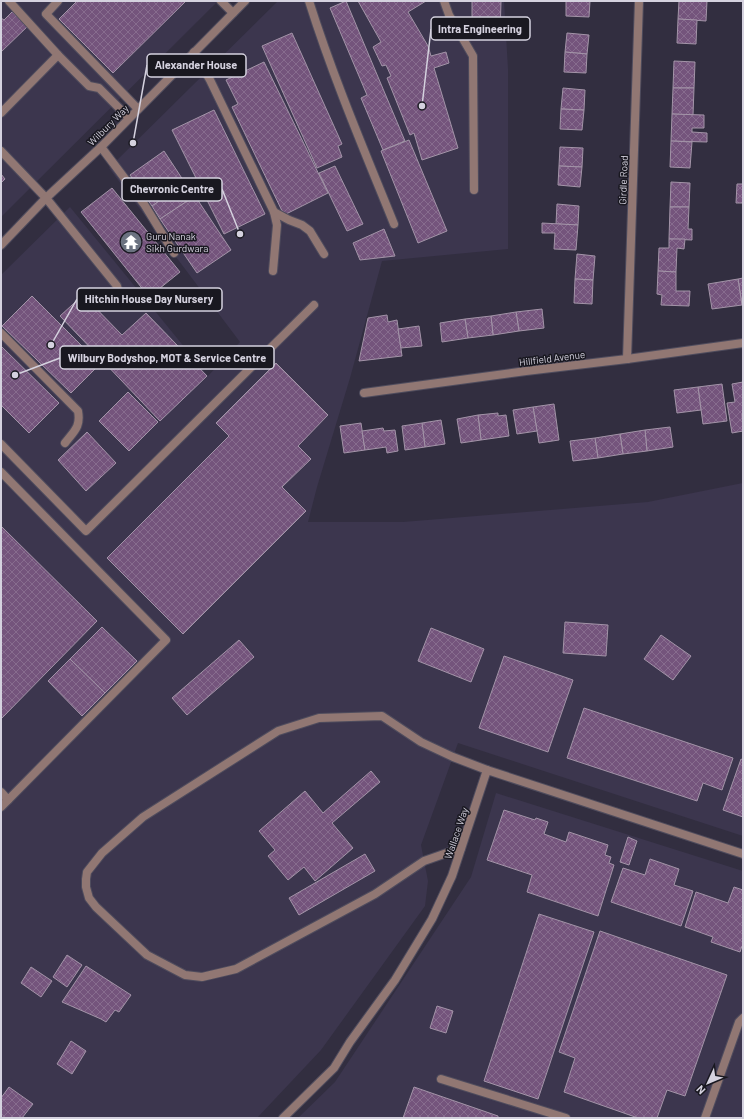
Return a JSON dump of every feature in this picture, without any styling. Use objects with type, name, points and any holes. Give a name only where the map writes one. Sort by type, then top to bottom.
[{"type":"street","points":[[10,1],[58,55],[89,86],[99,88],[129,118]]},
{"type":"street","points":[[58,1],[46,14],[138,109]]},
{"type":"street","points":[[221,1],[233,13]]},
{"type":"street","name":"Wilbury Way","points":[[1,245],[46,198],[101,147],[245,1]]},
{"type":"street","points":[[309,1],[360,140],[394,224]]},
{"type":"street","points":[[444,1],[449,15],[473,56],[474,190]]},
{"type":"street","name":"Girdle Road","points":[[627,359],[638,1]]},
{"type":"street","points":[[194,52],[210,80],[274,212],[277,225],[273,271]]},
{"type":"street","points":[[1,113],[58,55]]},
{"type":"street","points":[[101,147],[144,204],[174,253]]},
{"type":"street","points":[[1,151],[46,198],[117,286],[122,304]]},
{"type":"street","points":[[274,212],[302,225],[310,231],[324,254]]},
{"type":"street","points":[[1,444],[86,531],[314,305]]},
{"type":"street","points":[[1,333],[78,411],[80,420],[65,443]]},
{"type":"street","name":"Hillfield Avenue","points":[[364,393],[526,370],[627,359],[743,343]]},
{"type":"street","points":[[1,472],[166,640],[1,807]]},
{"type":"street","points":[[461,848],[424,861],[375,894],[236,968],[202,977],[185,975],[147,955],[96,907],[89,898],[86,887],[88,872],[102,853],[143,816],[278,731],[319,718],[382,716],[421,742],[453,757],[487,770],[743,854]]},
{"type":"street","name":"Wallace Way","points":[[283,1118],[334,1068],[350,1042],[395,980],[432,919],[452,876],[487,770]]},
{"type":"street","points":[[1,792],[8,800]]},
{"type":"street","points":[[706,1118],[739,1022],[743,1018]]},
{"type":"street","points":[[441,1079],[566,1118]]},
{"type":"shaded area","points":[[1,1],[218,1],[1,217]]},
{"type":"shaded area","points":[[278,1],[504,1],[508,69],[508,249],[382,261],[308,522],[403,522],[648,502],[743,483],[743,836],[458,743],[421,845],[428,881],[425,906],[321,1050],[257,1118],[1,1118],[1,275],[70,207],[208,376],[240,342],[109,168]]},
{"type":"shaded area","points":[[496,793],[743,871],[743,1118],[298,1118],[335,1082],[471,877]]},
{"type":"building","points":[[77,1],[186,1],[113,73],[59,19]]},
{"type":"building","points":[[346,1],[405,141],[383,150],[361,98],[367,95],[330,8]]},
{"type":"building","points":[[358,1],[426,1],[408,12],[428,46],[431,56],[446,52],[449,63],[434,68],[458,148],[422,160],[414,133],[410,135],[387,78],[391,76],[386,65],[382,66],[373,47],[381,42]]},
{"type":"building","points":[[472,1],[501,1],[500,36],[472,35]]},
{"type":"building","points":[[566,1],[590,1],[589,17],[566,16]]},
{"type":"building","points":[[679,1],[707,1],[706,21],[678,19]]},
{"type":"building","points":[[14,10],[29,25],[1,52],[1,18],[4,20]]},
{"type":"building","points":[[678,19],[697,20],[696,44],[677,43]]},
{"type":"building","points":[[292,33],[342,144],[338,146],[342,157],[317,168],[262,46]]},
{"type":"building","points":[[567,33],[589,35],[587,54],[565,52]]},
{"type":"building","points":[[565,52],[587,54],[586,73],[564,72]]},
{"type":"building","points":[[674,61],[695,62],[694,88],[673,88]]},
{"type":"building","points":[[264,62],[328,193],[284,215],[232,107],[238,104],[226,80]]},
{"type":"building","points":[[563,88],[585,90],[584,110],[561,109]]},
{"type":"building","points":[[673,88],[694,88],[693,115],[672,114]]},
{"type":"building","points":[[561,109],[584,110],[582,130],[560,129]]},
{"type":"building","points":[[214,110],[265,214],[224,234],[172,130]]},
{"type":"building","points":[[672,114],[704,115],[704,128],[692,128],[692,132],[707,133],[707,142],[671,141]]},
{"type":"building","points":[[409,140],[447,231],[418,243],[381,151]]},
{"type":"building","points":[[671,141],[692,142],[690,168],[670,167]]},
{"type":"building","points":[[560,147],[583,148],[582,167],[559,166]]},
{"type":"building","points":[[164,151],[185,183],[152,206],[130,175]]},
{"type":"building","points":[[335,166],[363,224],[347,231],[319,173]]},
{"type":"building","points":[[559,166],[582,167],[580,187],[558,185]]},
{"type":"building","points":[[1,174],[5,179],[1,183]]},
{"type":"building","points":[[671,182],[690,183],[689,207],[670,207]]},
{"type":"building","points":[[185,183],[195,196],[160,219],[152,206]]},
{"type":"building","points":[[737,184],[743,184],[743,203],[736,203]]},
{"type":"building","name":"Guru Nanak Sikh Gurdwara","points":[[112,188],[180,272],[149,297],[81,212]]},
{"type":"building","points":[[195,196],[231,250],[197,273],[160,219]]},
{"type":"building","points":[[557,204],[579,206],[578,225],[556,224]]},
{"type":"building","points":[[670,207],[689,207],[688,229],[692,229],[692,240],[669,239]]},
{"type":"building","points":[[542,223],[578,225],[576,250],[554,249],[555,233],[542,233]]},
{"type":"building","points":[[384,229],[395,256],[360,260],[353,243]]},
{"type":"building","points":[[669,239],[685,239],[684,249],[677,248],[676,272],[658,271],[659,248],[669,248]]},
{"type":"building","points":[[577,254],[595,256],[593,280],[575,279]]},
{"type":"building","points":[[658,271],[676,272],[676,291],[690,291],[689,306],[661,305],[662,295],[657,294]]},
{"type":"building","points":[[743,278],[743,304],[742,305],[738,279]]},
{"type":"building","points":[[575,279],[593,280],[592,304],[574,303]]},
{"type":"building","points":[[738,279],[742,305],[712,309],[708,284]]},
{"type":"building","points":[[83,295],[122,335],[146,313],[207,376],[160,421],[60,316]]},
{"type":"building","points":[[32,296],[100,364],[71,393],[2,326]]},
{"type":"building","points":[[542,309],[544,328],[519,331],[516,312]]},
{"type":"building","points":[[516,312],[519,331],[493,335],[491,316]]},
{"type":"building","points":[[387,315],[388,322],[397,320],[402,356],[359,361],[368,318]]},
{"type":"building","points":[[491,316],[493,335],[468,338],[465,319]]},
{"type":"building","points":[[465,319],[468,338],[442,342],[440,323]]},
{"type":"building","points":[[419,326],[422,346],[401,348],[398,329]]},
{"type":"building","points":[[1,346],[59,403],[29,433],[1,405]]},
{"type":"building","points":[[276,363],[328,415],[298,446],[311,459],[282,487],[306,511],[183,634],[107,558],[229,436],[216,423]]},
{"type":"building","points":[[743,382],[743,431],[732,433],[727,403],[735,402],[732,384]]},
{"type":"building","points":[[722,384],[727,421],[703,424],[698,387]]},
{"type":"building","points":[[698,387],[701,410],[677,413],[674,390]]},
{"type":"building","points":[[128,392],[158,422],[129,451],[99,421]]},
{"type":"building","points":[[554,404],[559,440],[539,443],[533,407]]},
{"type":"building","points":[[533,407],[537,431],[517,434],[513,410]]},
{"type":"building","points":[[498,413],[498,416],[506,415],[509,436],[481,440],[478,415]]},
{"type":"building","points":[[478,415],[481,440],[461,443],[457,419]]},
{"type":"building","points":[[441,420],[445,444],[425,447],[422,423]]},
{"type":"building","points":[[361,423],[365,450],[344,453],[340,426]]},
{"type":"building","points":[[422,423],[425,447],[405,450],[402,426]]},
{"type":"building","points":[[670,427],[673,447],[647,451],[645,430]]},
{"type":"building","points":[[383,428],[384,431],[395,430],[398,451],[387,453],[386,447],[365,450],[362,431]]},
{"type":"building","points":[[645,430],[647,451],[623,454],[620,434]]},
{"type":"building","points":[[87,432],[116,463],[86,491],[58,460]]},
{"type":"building","points":[[620,434],[623,454],[598,458],[595,438]]},
{"type":"building","points":[[595,438],[598,458],[573,461],[570,441]]},
{"type":"building","points":[[1,526],[97,621],[1,719]]},
{"type":"building","points":[[565,622],[608,625],[606,656],[563,653]]},
{"type":"building","points":[[102,627],[137,661],[105,693],[70,659]]},
{"type":"building","points":[[431,628],[484,649],[471,682],[418,661]]},
{"type":"building","points":[[661,635],[691,656],[673,680],[644,659]]},
{"type":"building","points":[[239,640],[254,657],[187,715],[172,698]]},
{"type":"building","points":[[504,656],[573,680],[548,752],[479,728]]},
{"type":"building","points":[[70,659],[105,693],[82,716],[48,681]]},
{"type":"building","points":[[584,708],[733,758],[722,790],[703,783],[697,801],[567,758]]},
{"type":"building","points":[[741,759],[743,760],[743,817],[723,810]]},
{"type":"building","points":[[371,771],[380,782],[332,823],[353,848],[315,881],[304,867],[288,880],[268,856],[275,850],[259,831],[305,791],[323,813]]},
{"type":"building","points":[[504,810],[535,820],[536,818],[548,822],[544,834],[566,842],[569,832],[608,845],[605,855],[611,857],[609,863],[614,865],[598,916],[527,892],[532,875],[487,860]]},
{"type":"building","points":[[628,837],[637,841],[629,865],[620,862]]},
{"type":"building","points":[[365,854],[375,871],[299,915],[289,898]]},
{"type":"building","points":[[650,859],[679,869],[674,885],[693,891],[681,926],[611,902],[623,868],[645,875]]},
{"type":"building","points":[[734,887],[743,890],[743,946],[740,952],[711,942],[713,937],[685,927],[696,892],[728,903]]},
{"type":"building","points":[[539,914],[594,932],[538,1099],[484,1081]]},
{"type":"building","points":[[600,931],[727,975],[685,1096],[667,1090],[657,1118],[638,1118],[564,1092],[575,1058],[559,1052]]},
{"type":"building","points":[[67,955],[82,965],[67,987],[53,977]]},
{"type":"building","points":[[86,966],[131,995],[119,1012],[115,1010],[106,1022],[62,1002]]},
{"type":"building","points":[[31,967],[52,981],[41,997],[21,983]]},
{"type":"building","points":[[437,1006],[453,1011],[446,1033],[430,1028]]},
{"type":"building","points":[[71,1041],[86,1051],[72,1074],[57,1064]]},
{"type":"building","points":[[9,1087],[33,1104],[22,1118],[1,1118],[1,1098]]},
{"type":"building","points":[[414,1087],[498,1116],[498,1118],[403,1118]]},
{"type":"place","name":"Intra Engineering","points":[[422,106]]},
{"type":"place","name":"Alexander House","points":[[133,143]]},
{"type":"place","name":"Chevronic Centre","points":[[240,234]]},
{"type":"place","name":"Guru Nanak Sikh Gurdwara","points":[[131,242]]},
{"type":"place","name":"Hitchin House Day Nursery","points":[[51,345]]},
{"type":"place","name":"Wilbury Bodyshop, MOT & Service Centre","points":[[15,375]]}]
